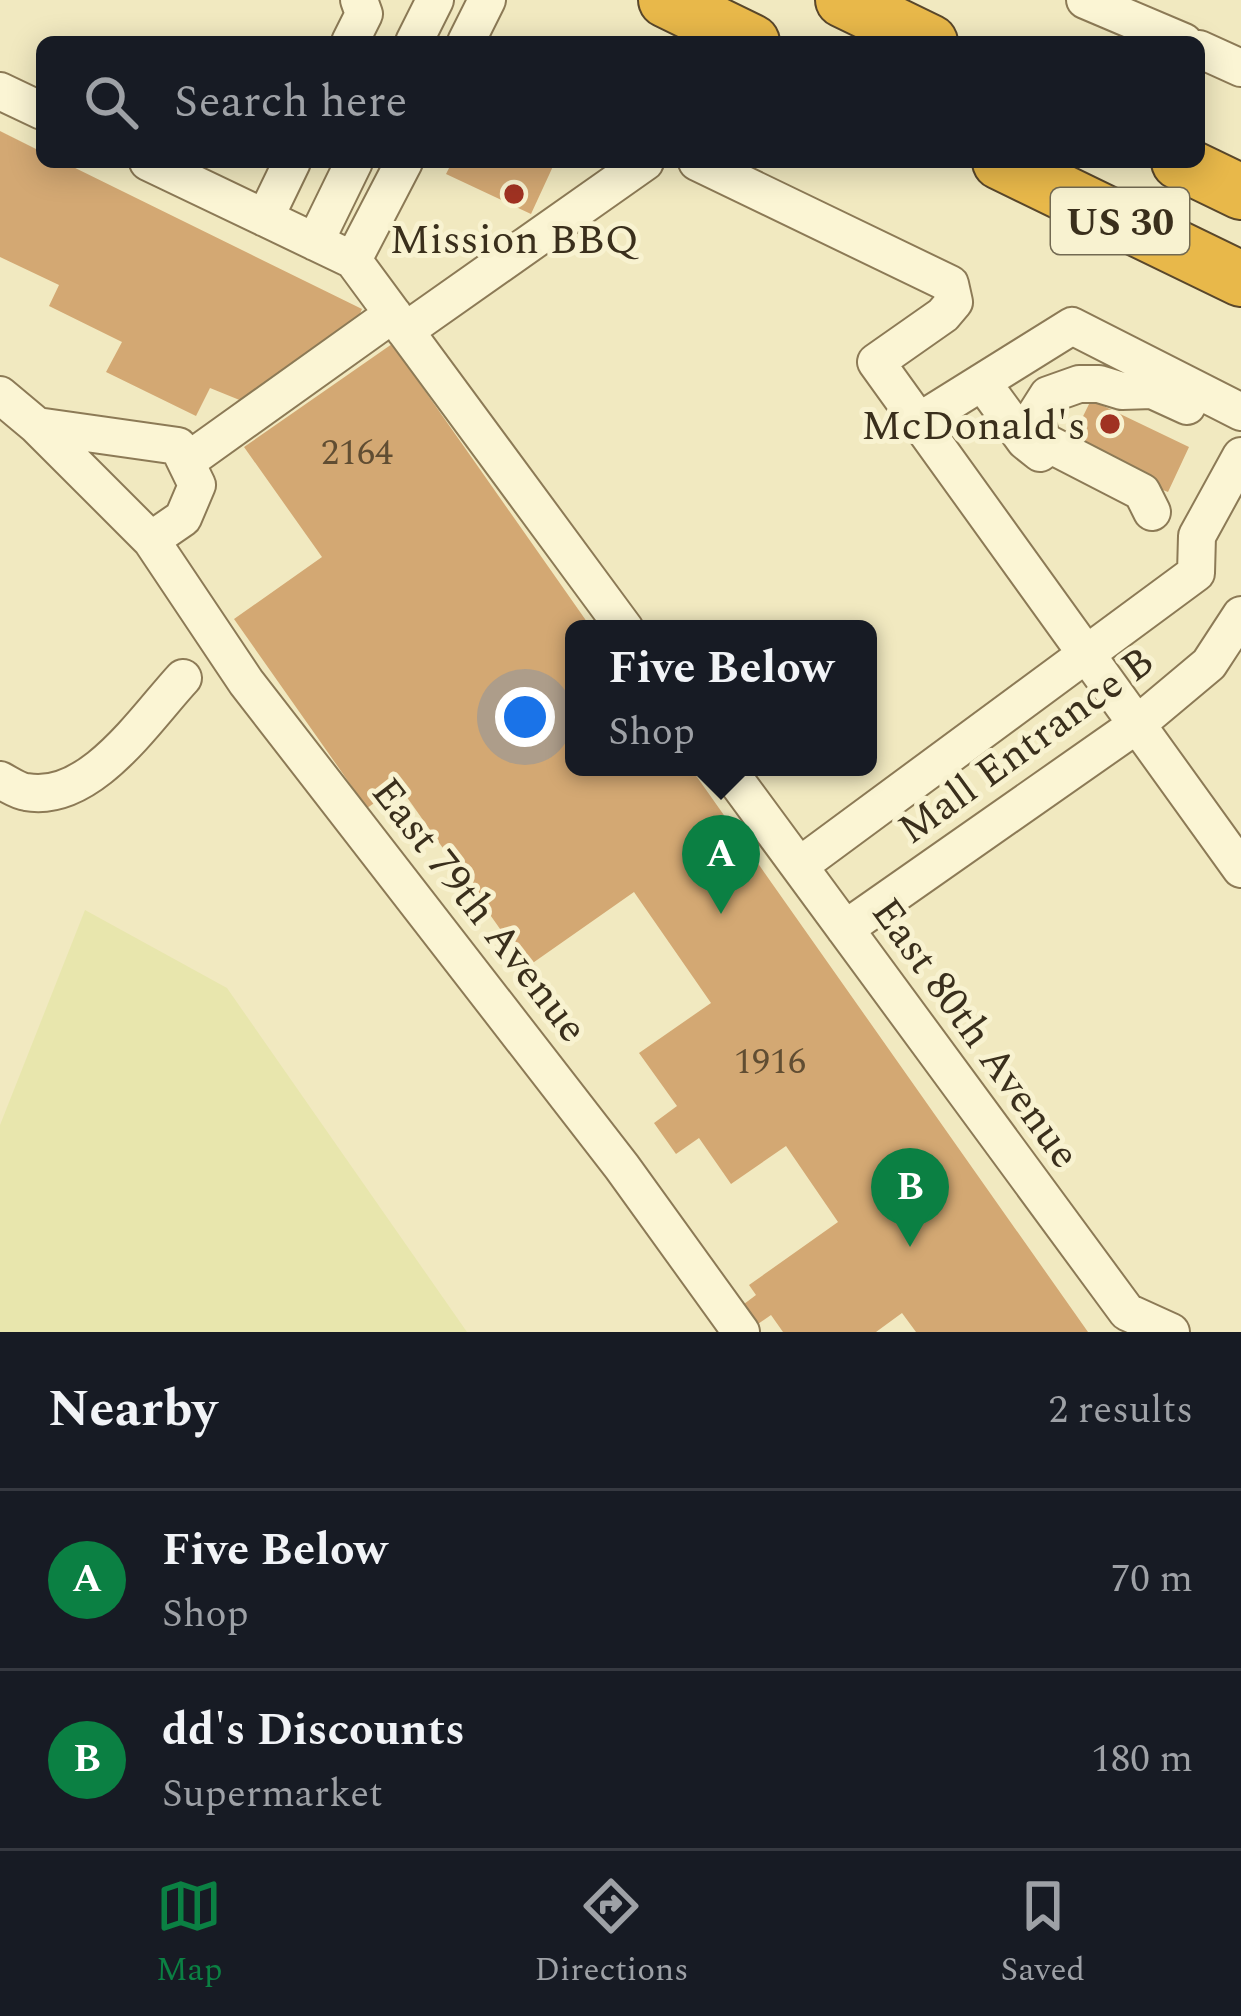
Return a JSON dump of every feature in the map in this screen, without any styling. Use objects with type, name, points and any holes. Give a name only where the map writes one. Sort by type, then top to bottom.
[{"type":"highway","points":[[666,0],[740,36]]},
{"type":"highway","points":[[843,0],[918,36]]},
{"type":"highway","name":"US 30","points":[[1012,168],[1241,279]]},
{"type":"highway","name":"US 30","points":[[1191,168],[1241,192]]},
{"type":"lane","points":[[353,36],[364,14],[358,0]]},
{"type":"lane","points":[[417,36],[435,0]]},
{"type":"lane","points":[[469,36],[487,0]]},
{"type":"lane","points":[[1085,0],[1132,7],[1175,36]]},
{"type":"lane","points":[[1205,52],[1241,68]]},
{"type":"lane","points":[[0,91],[36,108]]},
{"type":"lane","points":[[161,168],[353,260],[618,620]]},
{"type":"lane","points":[[265,218],[289,168]]},
{"type":"lane","points":[[315,242],[351,168]]},
{"type":"lane","points":[[353,260],[401,168]]},
{"type":"lane","points":[[186,461],[636,168]]},
{"type":"lane","points":[[709,168],[950,284],[953,302],[943,315],[876,362],[1241,868]]},
{"type":"lane","points":[[918,422],[1072,326],[1228,405]]},
{"type":"lane","points":[[982,382],[1025,441],[1045,457],[1197,536]]},
{"type":"lane","points":[[1152,512],[1142,492],[1043,441],[1034,417],[1048,395],[1078,384],[1099,384],[1123,392],[1152,390],[1196,410],[1228,405]]},
{"type":"lane","name":"East 79th Avenue","points":[[0,395],[38,426],[151,540],[246,682],[622,1167],[741,1332]]},
{"type":"lane","points":[[38,426],[178,446],[197,485],[183,518],[151,540]]},
{"type":"lane","points":[[799,866],[1196,573],[1197,536],[1241,456]]},
{"type":"lane","name":"Mall Entrance B","points":[[845,928],[1136,726],[1225,672],[1241,614]]},
{"type":"lane","points":[[0,780],[26,792],[61,791],[95,774],[184,678]]},
{"type":"lane","name":"East 80th Avenue","points":[[733,776],[1127,1312],[1171,1332]]},
{"type":"shaded area","points":[[85,910],[227,988],[467,1332],[0,1332],[0,1125]]},
{"type":"building","points":[[0,131],[36,149],[36,168],[75,168],[362,309],[356,323],[242,401],[210,388],[196,416],[106,372],[122,342],[49,306],[59,285],[0,257]]},
{"type":"building","name":"Mission BBQ","points":[[449,168],[552,168],[531,214],[446,174]]},
{"type":"building","points":[[392,344],[586,620],[565,620],[565,776],[696,776],[1088,1332],[916,1332],[902,1313],[876,1332],[783,1332],[771,1315],[758,1324],[744,1304],[756,1295],[749,1285],[838,1222],[786,1146],[731,1184],[699,1138],[676,1154],[654,1123],[677,1106],[639,1053],[711,1003],[634,892],[527,967],[399,786],[367,808],[234,619],[322,557],[244,447]]},
{"type":"building","name":"McDonald's","points":[[1091,400],[1189,447],[1168,492],[1066,451]]},
{"type":"place","name":"Mission BBQ","points":[[514,194]]},
{"type":"place","name":"McDonald's","points":[[1110,424]]},
{"type":"place","name":"Five Below","points":[[721,914]]},
{"type":"place","name":"dd's Discounts","points":[[910,1247]]}]
